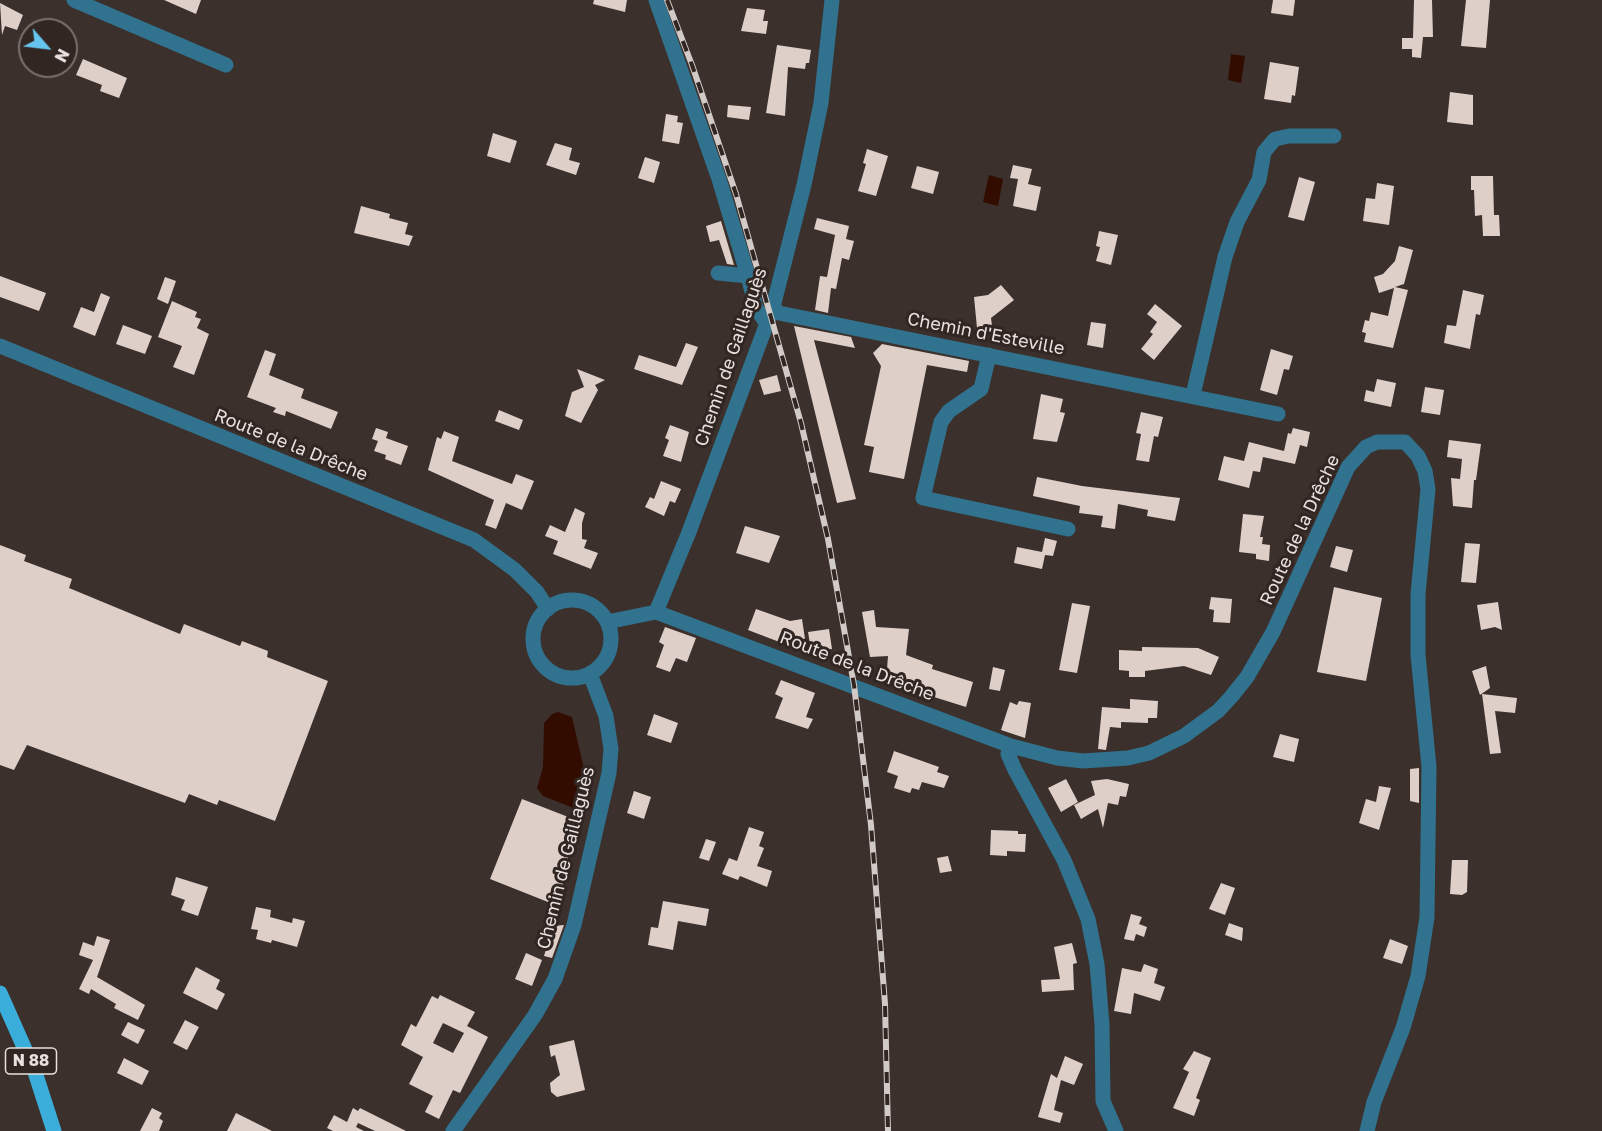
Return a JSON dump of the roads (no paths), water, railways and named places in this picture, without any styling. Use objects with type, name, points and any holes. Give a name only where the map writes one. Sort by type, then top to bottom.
[{"type":"main road","name":"N 88","points":[[0,993],[35,1072],[54,1131]]},
{"type":"street","points":[[74,0],[226,65]]},
{"type":"street","points":[[656,0],[720,179],[756,308],[766,324]]},
{"type":"street","name":"Chemin de Gaillaguès","points":[[656,612],[677,563],[773,307],[804,185],[819,111],[828,57],[832,0]]},
{"type":"street","points":[[1193,395],[1225,257],[1237,222],[1259,180],[1264,152],[1275,139],[1289,136],[1334,136]]},
{"type":"street","points":[[718,273],[748,276]]},
{"type":"street","name":"Chemin d'Esteville","points":[[773,307],[779,312],[1278,414]]},
{"type":"street","name":"Route de la Drêche","points":[[0,346],[474,540],[515,570],[537,592],[548,609]]},
{"type":"street","points":[[989,356],[981,389],[949,411],[941,422],[923,498],[1068,529]]},
{"type":"street","name":"Route de la Drêche","points":[[656,612],[1011,746],[1057,758],[1083,761],[1128,758],[1149,753],[1184,736],[1218,711],[1247,677],[1273,632],[1348,467],[1366,447],[1386,440],[1405,442],[1418,456],[1425,471],[1428,489],[1418,594],[1418,635],[1429,767],[1427,917],[1418,976],[1403,1028],[1374,1102],[1367,1131]]},
{"type":"street","points":[[561,602],[584,602],[597,609],[607,622],[611,636],[609,651],[602,665],[590,674],[576,678],[561,677],[548,670],[538,659],[533,644],[534,628],[548,609],[561,602]]},
{"type":"street","points":[[607,622],[656,612]]},
{"type":"street","name":"Chemin de Gaillaguès","points":[[453,1131],[535,1015],[555,979],[574,925],[609,773],[611,748],[606,716],[590,674]]},
{"type":"street","points":[[1011,746],[1008,754],[1015,770],[1064,860],[1088,918],[1097,964],[1102,1024],[1103,1101],[1116,1131]]},
{"type":"railway","points":[[667,0],[736,194],[801,423],[828,539],[854,685],[871,825],[885,1004],[888,1131]]}]
